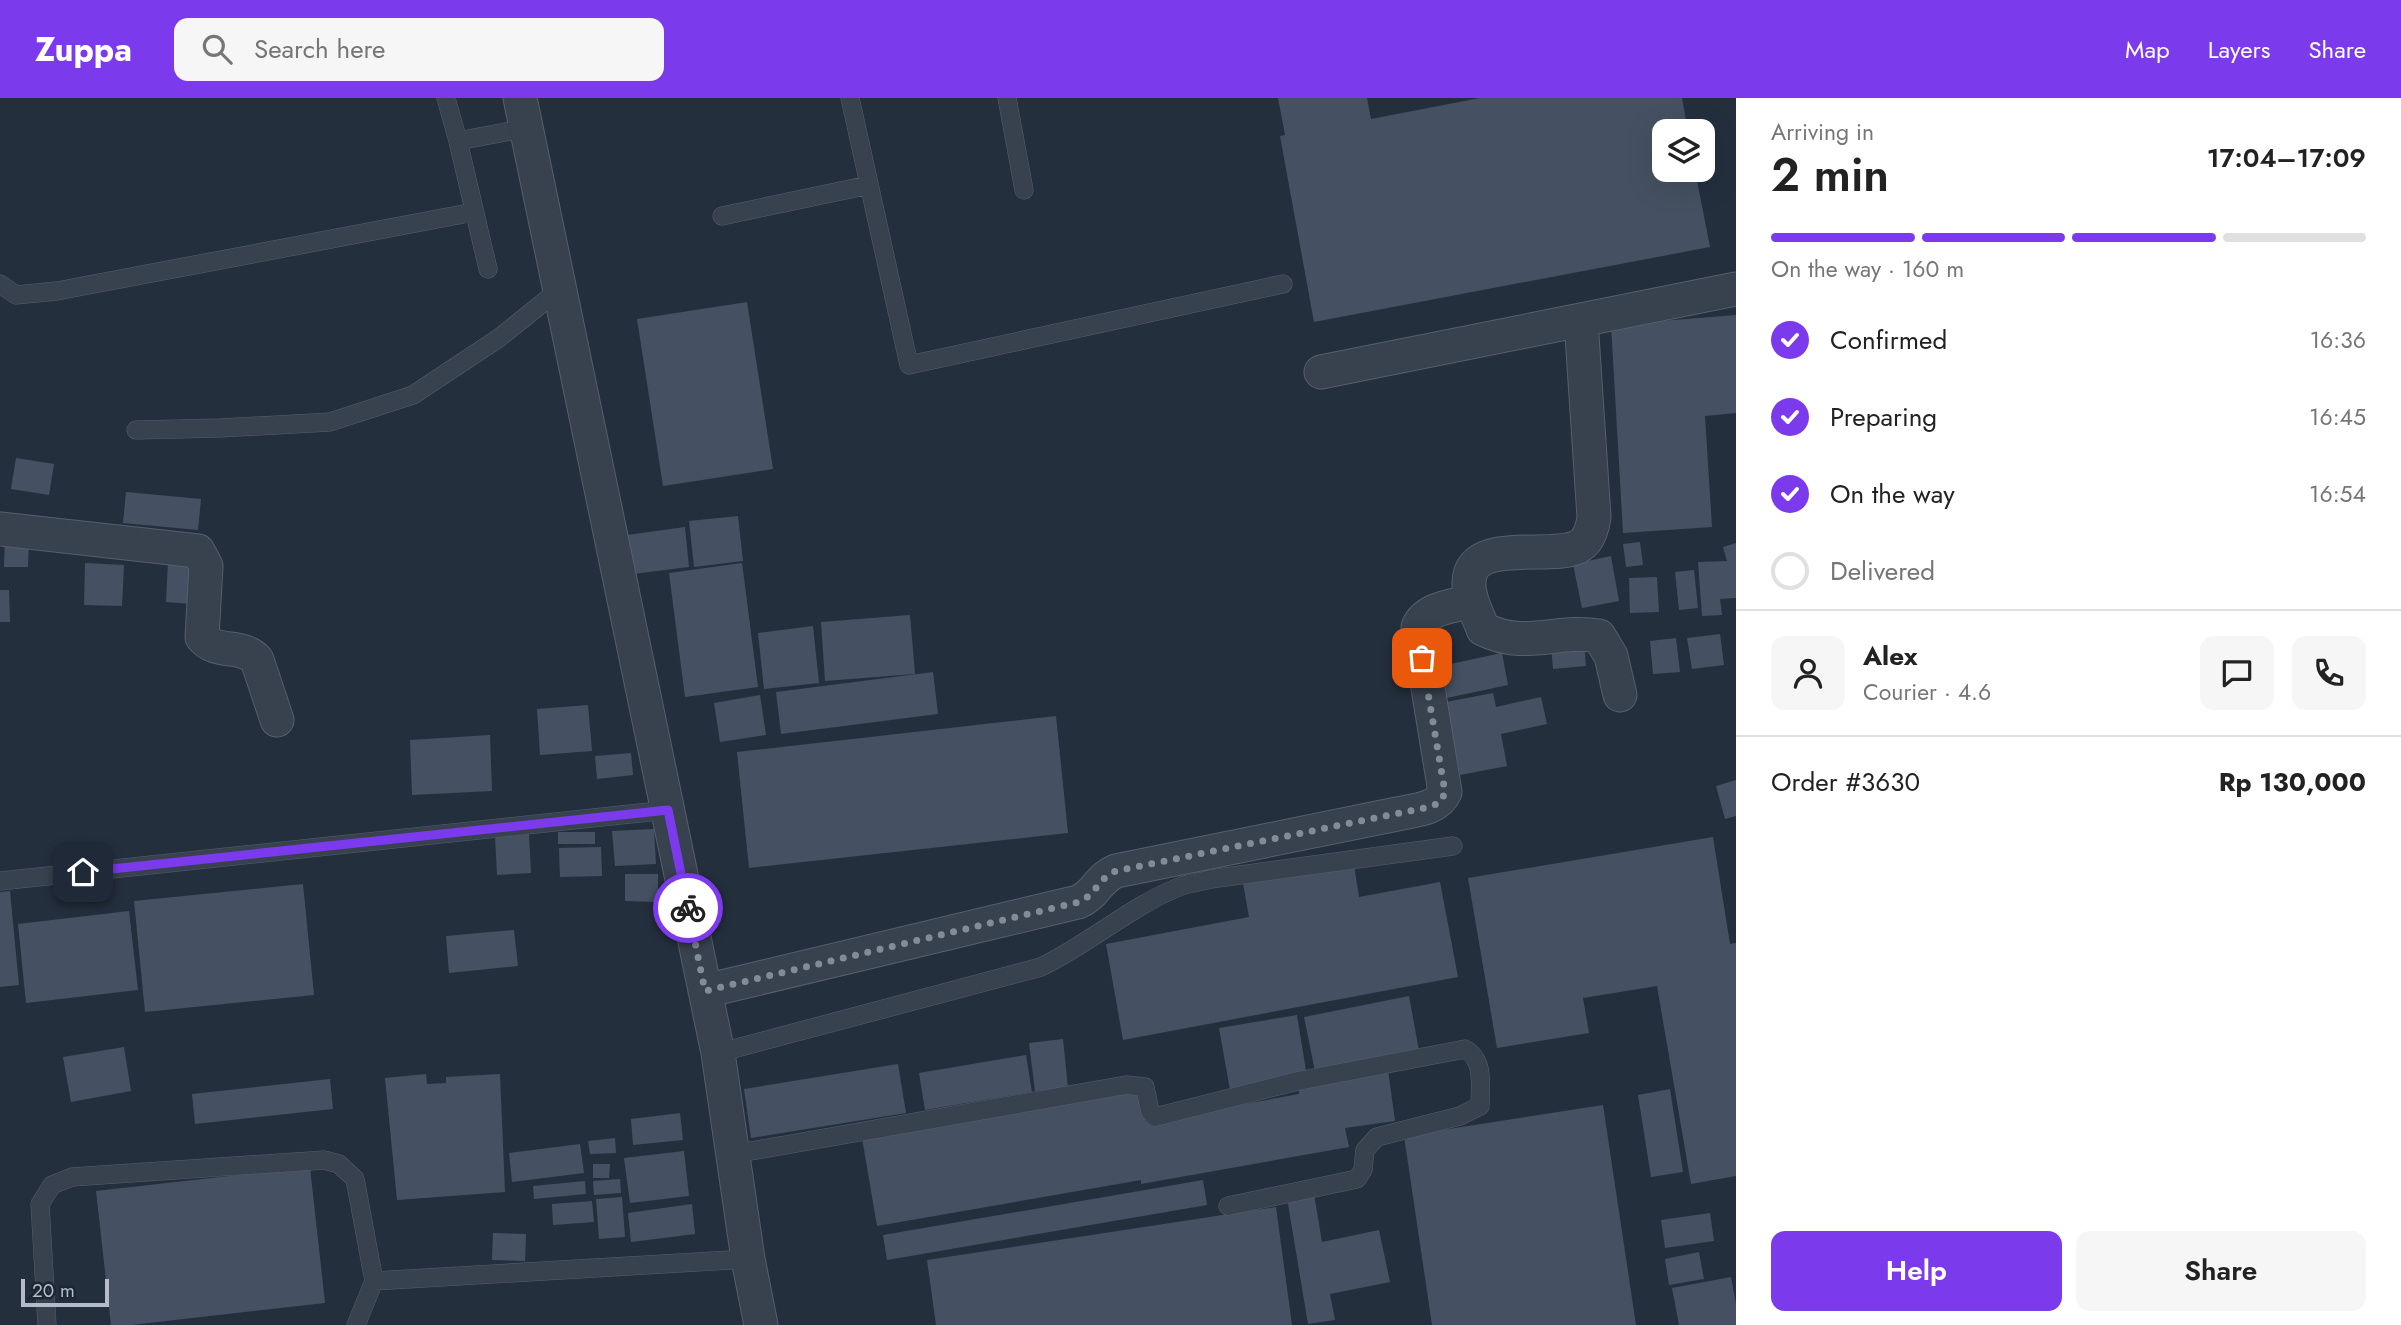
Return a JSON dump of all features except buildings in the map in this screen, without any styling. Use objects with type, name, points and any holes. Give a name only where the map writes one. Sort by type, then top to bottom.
[{"type":"street","points":[[523,113],[718,1053],[748,1259],[761,1325]]},
{"type":"street","points":[[1321,372],[1736,289]]},
{"type":"street","points":[[1581,320],[1593,527],[1583,544],[1571,550],[1511,553],[1484,558],[1473,568],[1468,582],[1483,629],[1492,634],[1515,640],[1578,634],[1598,636],[1611,656],[1620,695]]},
{"type":"street","points":[[0,529],[198,551],[206,566],[202,637],[214,646],[245,650],[257,660],[277,720]]},
{"type":"street","points":[[705,991],[1079,902],[1089,898],[1100,881],[1116,871],[1429,807],[1441,802],[1445,792],[1418,627],[1421,620],[1431,612],[1472,601]]},
{"type":"lane","points":[[446,98],[488,269]]},
{"type":"lane","points":[[850,98],[909,365],[1283,284]]},
{"type":"lane","points":[[1007,98],[1024,190]]},
{"type":"lane","points":[[458,141],[523,113]]},
{"type":"lane","points":[[722,216],[869,185]]},
{"type":"lane","points":[[0,284],[16,295],[57,290],[474,212]]},
{"type":"lane","points":[[136,430],[330,422],[413,395],[499,338],[560,289]]},
{"type":"lane","points":[[0,881],[668,810]]},
{"type":"lane","points":[[718,1053],[1041,967],[1068,954],[1151,901],[1180,887],[1211,879],[1452,846]]},
{"type":"lane","points":[[734,1154],[1126,1085],[1144,1087],[1154,1117],[1298,1081],[1465,1049],[1472,1053],[1479,1064],[1480,1106],[1460,1116],[1377,1137],[1365,1150],[1363,1170],[1357,1179],[1228,1206]]},
{"type":"lane","points":[[47,1325],[40,1203],[52,1185],[72,1177],[324,1160],[339,1164],[355,1180],[374,1281],[356,1325]]},
{"type":"lane","points":[[374,1281],[748,1259]]},
{"type":"way so far","points":[[688,908],[705,991],[1079,902],[1089,898],[1100,881],[1116,871],[1429,807],[1441,802],[1445,792],[1422,658]]},
{"type":"route","points":[[83,872],[668,810],[688,908]]}]
